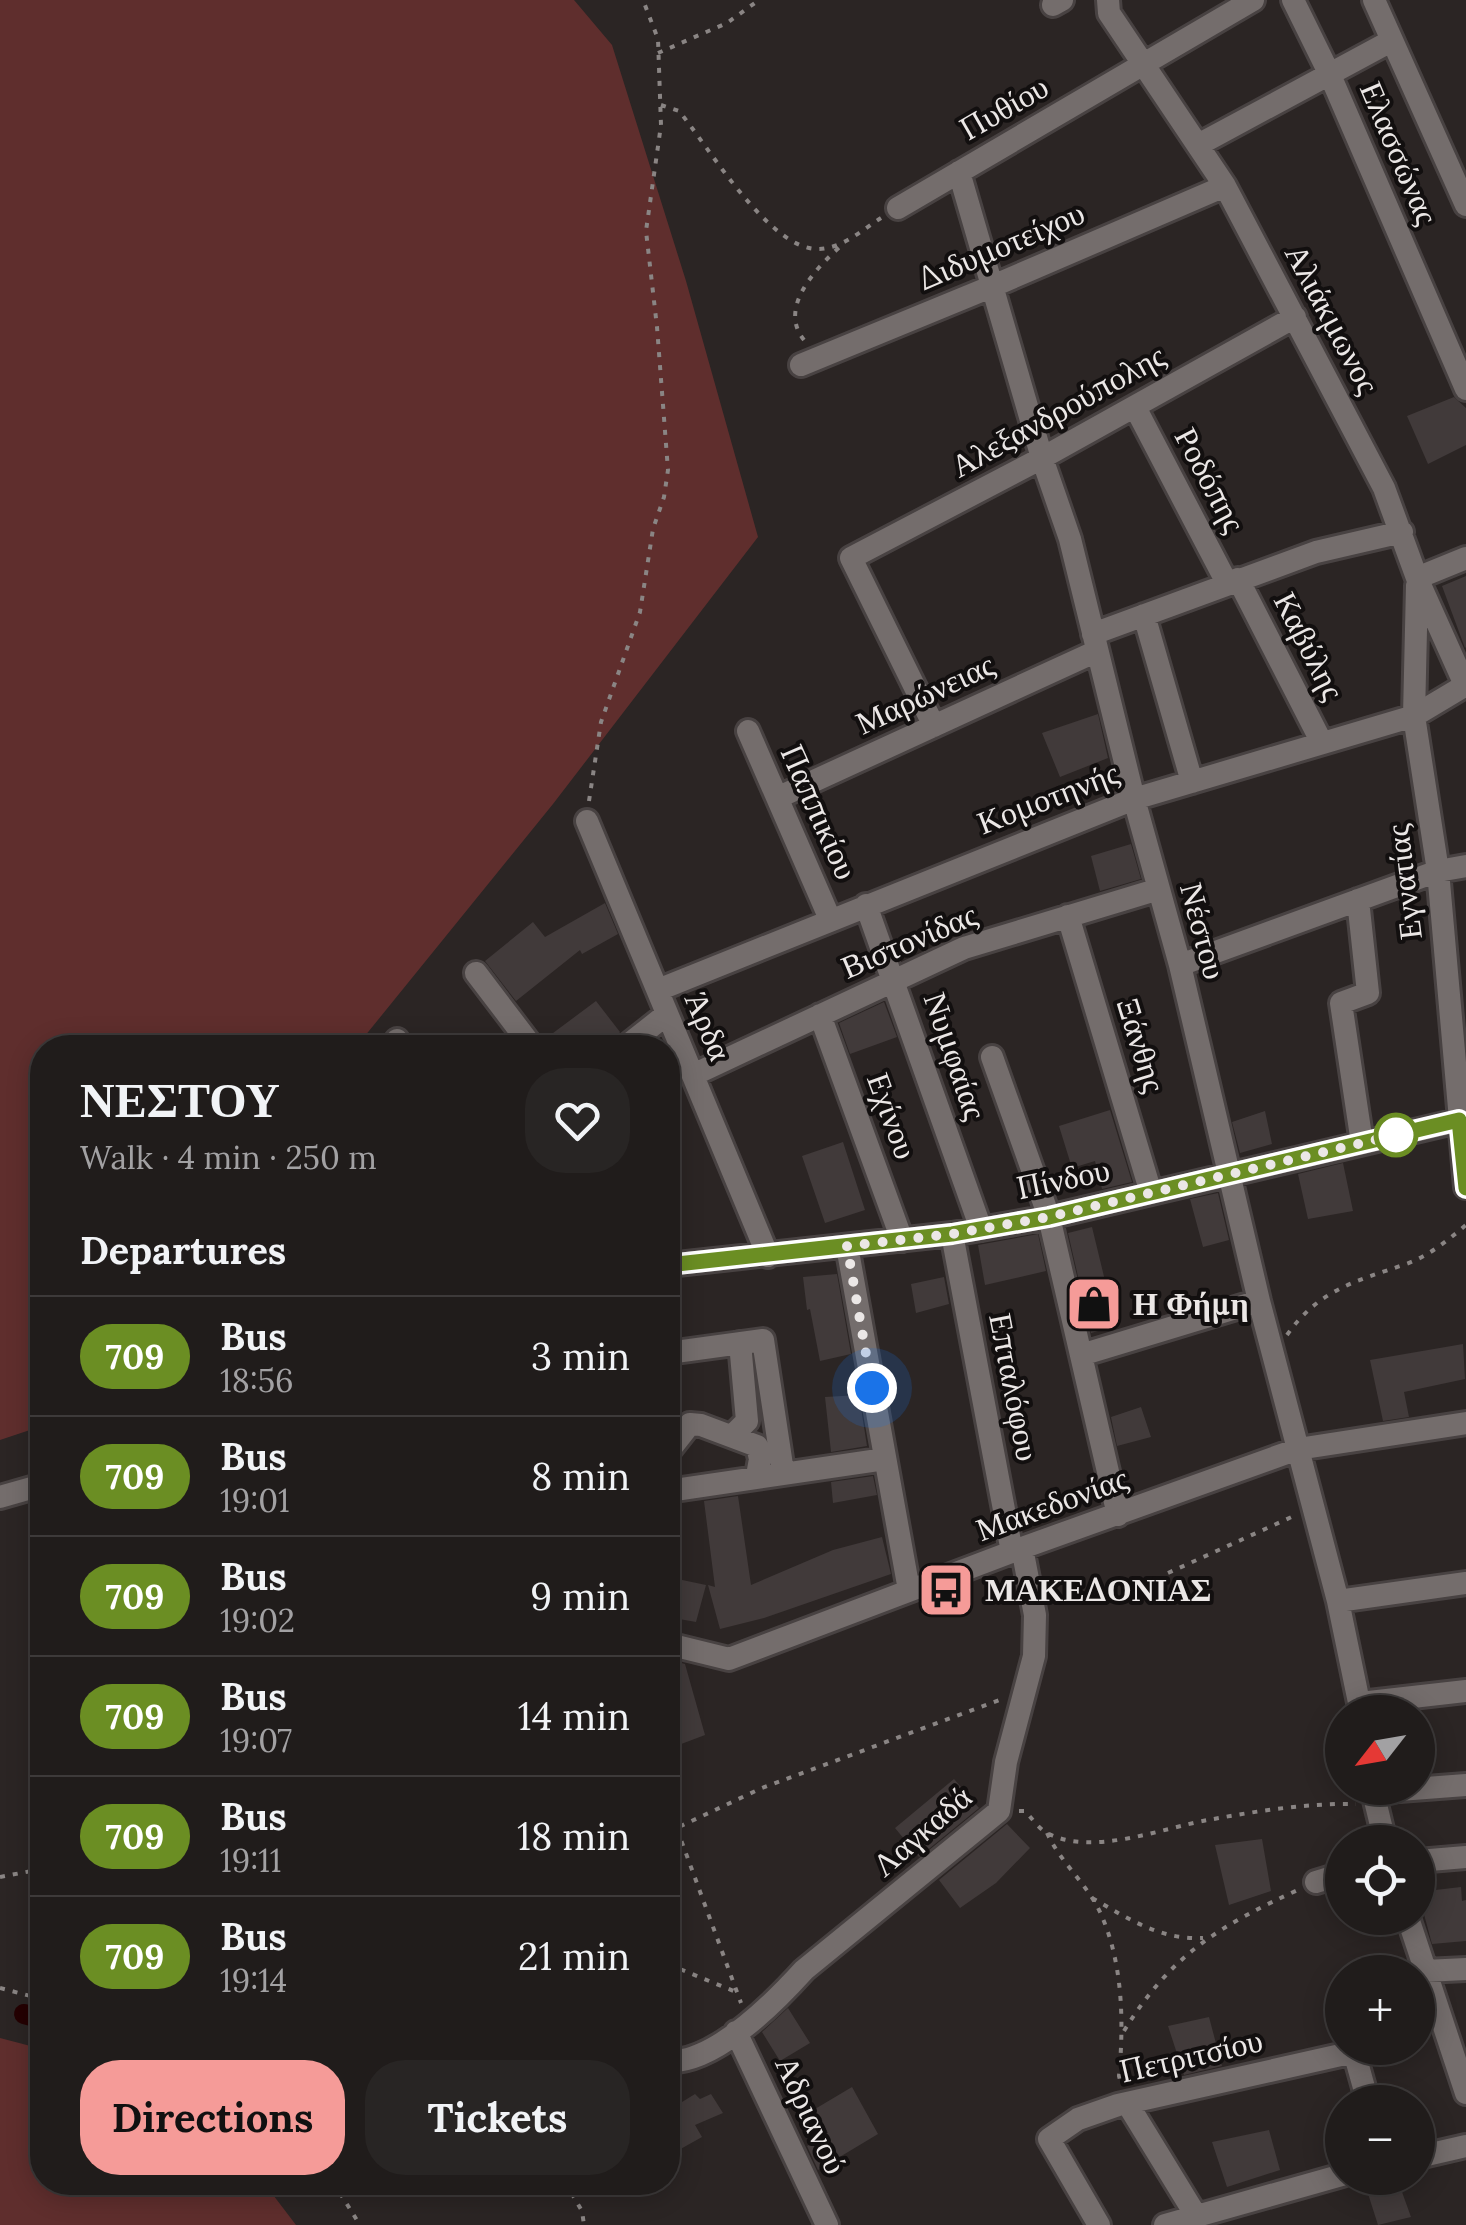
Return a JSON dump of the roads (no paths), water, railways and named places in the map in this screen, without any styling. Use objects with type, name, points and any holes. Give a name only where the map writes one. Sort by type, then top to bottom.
[{"type":"street","name":"Αλιάκμωνος","points":[[1108,0],[1109,13],[1225,186],[1384,488],[1417,578],[1466,686]]},
{"type":"street","name":"Πυθίου","points":[[898,208],[1253,0]]},
{"type":"street","name":"Ελασσώνας","points":[[1292,0],[1330,75],[1463,374]]},
{"type":"street","points":[[1374,0],[1466,205]]},
{"type":"street","points":[[1198,146],[1391,41]]},
{"type":"street","name":"Νέστου","points":[[959,172],[1042,458],[1070,539],[1134,799],[1180,965],[1358,1695]]},
{"type":"street","name":"Διδυμοτείχου","points":[[812,361],[1225,186]]},
{"type":"street","name":"Αλεξανδρούπολης","points":[[934,726],[850,558],[1042,458],[1295,318]]},
{"type":"street","name":"Ροδόπης","points":[[1135,407],[1233,581]]},
{"type":"street","name":"Μαρώνειας","points":[[779,797],[934,726],[1144,615],[1316,552],[1402,532]]},
{"type":"street","points":[[1417,578],[1466,558]]},
{"type":"street","name":"Εγνατίας","points":[[1417,578],[1414,716],[1438,872],[1466,1187]]},
{"type":"street","name":"Καβύλης","points":[[1233,581],[1322,743]]},
{"type":"street","points":[[1144,615],[1192,782]]},
{"type":"street","name":"Κομοτηνής","points":[[658,990],[1134,799],[1414,716],[1466,686]]},
{"type":"street","name":"Παππικίου","points":[[748,731],[830,919]]},
{"type":"street","name":"Άρδα","points":[[587,820],[676,1035]]},
{"type":"street","points":[[1180,965],[1438,872],[1466,866]]},
{"type":"street","name":"Βιστονίδας","points":[[693,1076],[964,948],[1159,889]]},
{"type":"street","points":[[1358,900],[1368,993],[1341,1003],[1362,1143]]},
{"type":"street","name":"Νυμφαίας","points":[[866,905],[981,1229]]},
{"type":"street","name":"Ξάνθης","points":[[1068,916],[1152,1193]]},
{"type":"street","points":[[476,973],[523,1035]]},
{"type":"street","points":[[641,1035],[668,1014]]},
{"type":"street","name":"Εχίνου","points":[[820,1014],[902,1240]]},
{"type":"street","name":"Άρδα","points":[[680,1044],[768,1256]]},
{"type":"street","points":[[992,1057],[1049,1217],[1118,1515]]},
{"type":"street","name":"Πίνδου","points":[[680,1264],[952,1234],[1049,1217],[1462,1119]]},
{"type":"street","name":"Επταλόφου","points":[[952,1234],[1017,1550]]},
{"type":"street","points":[[847,1246],[909,1590]]},
{"type":"street","points":[[1081,1355],[1260,1301]]},
{"type":"street","points":[[680,1351],[763,1340],[784,1472]]},
{"type":"street","points":[[732,1436],[747,1421],[740,1343]]},
{"type":"street","name":"Μακεδονίας","points":[[680,1647],[729,1659],[1017,1550],[1298,1450],[1466,1423]]},
{"type":"street","points":[[680,1437],[690,1424],[702,1425],[757,1446],[757,1476]]},
{"type":"street","points":[[680,1489],[885,1459]]},
{"type":"street","points":[[0,1497],[30,1488]]},
{"type":"street","name":"Λαγκαδά","points":[[680,2060],[705,2054],[742,2027],[804,1970],[999,1811],[1006,1762],[1034,1656],[1035,1616],[1017,1550]]},
{"type":"street","points":[[1338,1601],[1466,1582]]},
{"type":"street","points":[[1435,1695],[1466,1690]]},
{"type":"street","points":[[1435,1787],[1466,1784]]},
{"type":"street","points":[[1435,1860],[1466,1858]]},
{"type":"street","points":[[1316,1882],[1325,1879]]},
{"type":"street","points":[[1435,1976],[1466,1968]]},
{"type":"street","points":[[1435,2009],[1466,2093]]},
{"type":"street","name":"Αδριανού","points":[[742,2027],[826,2225]]},
{"type":"street","name":"Πετριτσίου","points":[[1098,2225],[1050,2139],[1078,2119],[1127,2103],[1325,2057]]},
{"type":"street","points":[[1127,2103],[1195,2214]]},
{"type":"street","points":[[1435,2152],[1466,2146]]},
{"type":"street","points":[[1165,2225],[1325,2180]]},
{"type":"waterway","points":[[24,2014],[30,2016]]},
{"type":"place","name":"Η Φήμη","points":[[1094,1304]]},
{"type":"place","name":"ΜΑΚΕΔΟΝΙΑΣ","points":[[946,1590]]}]
